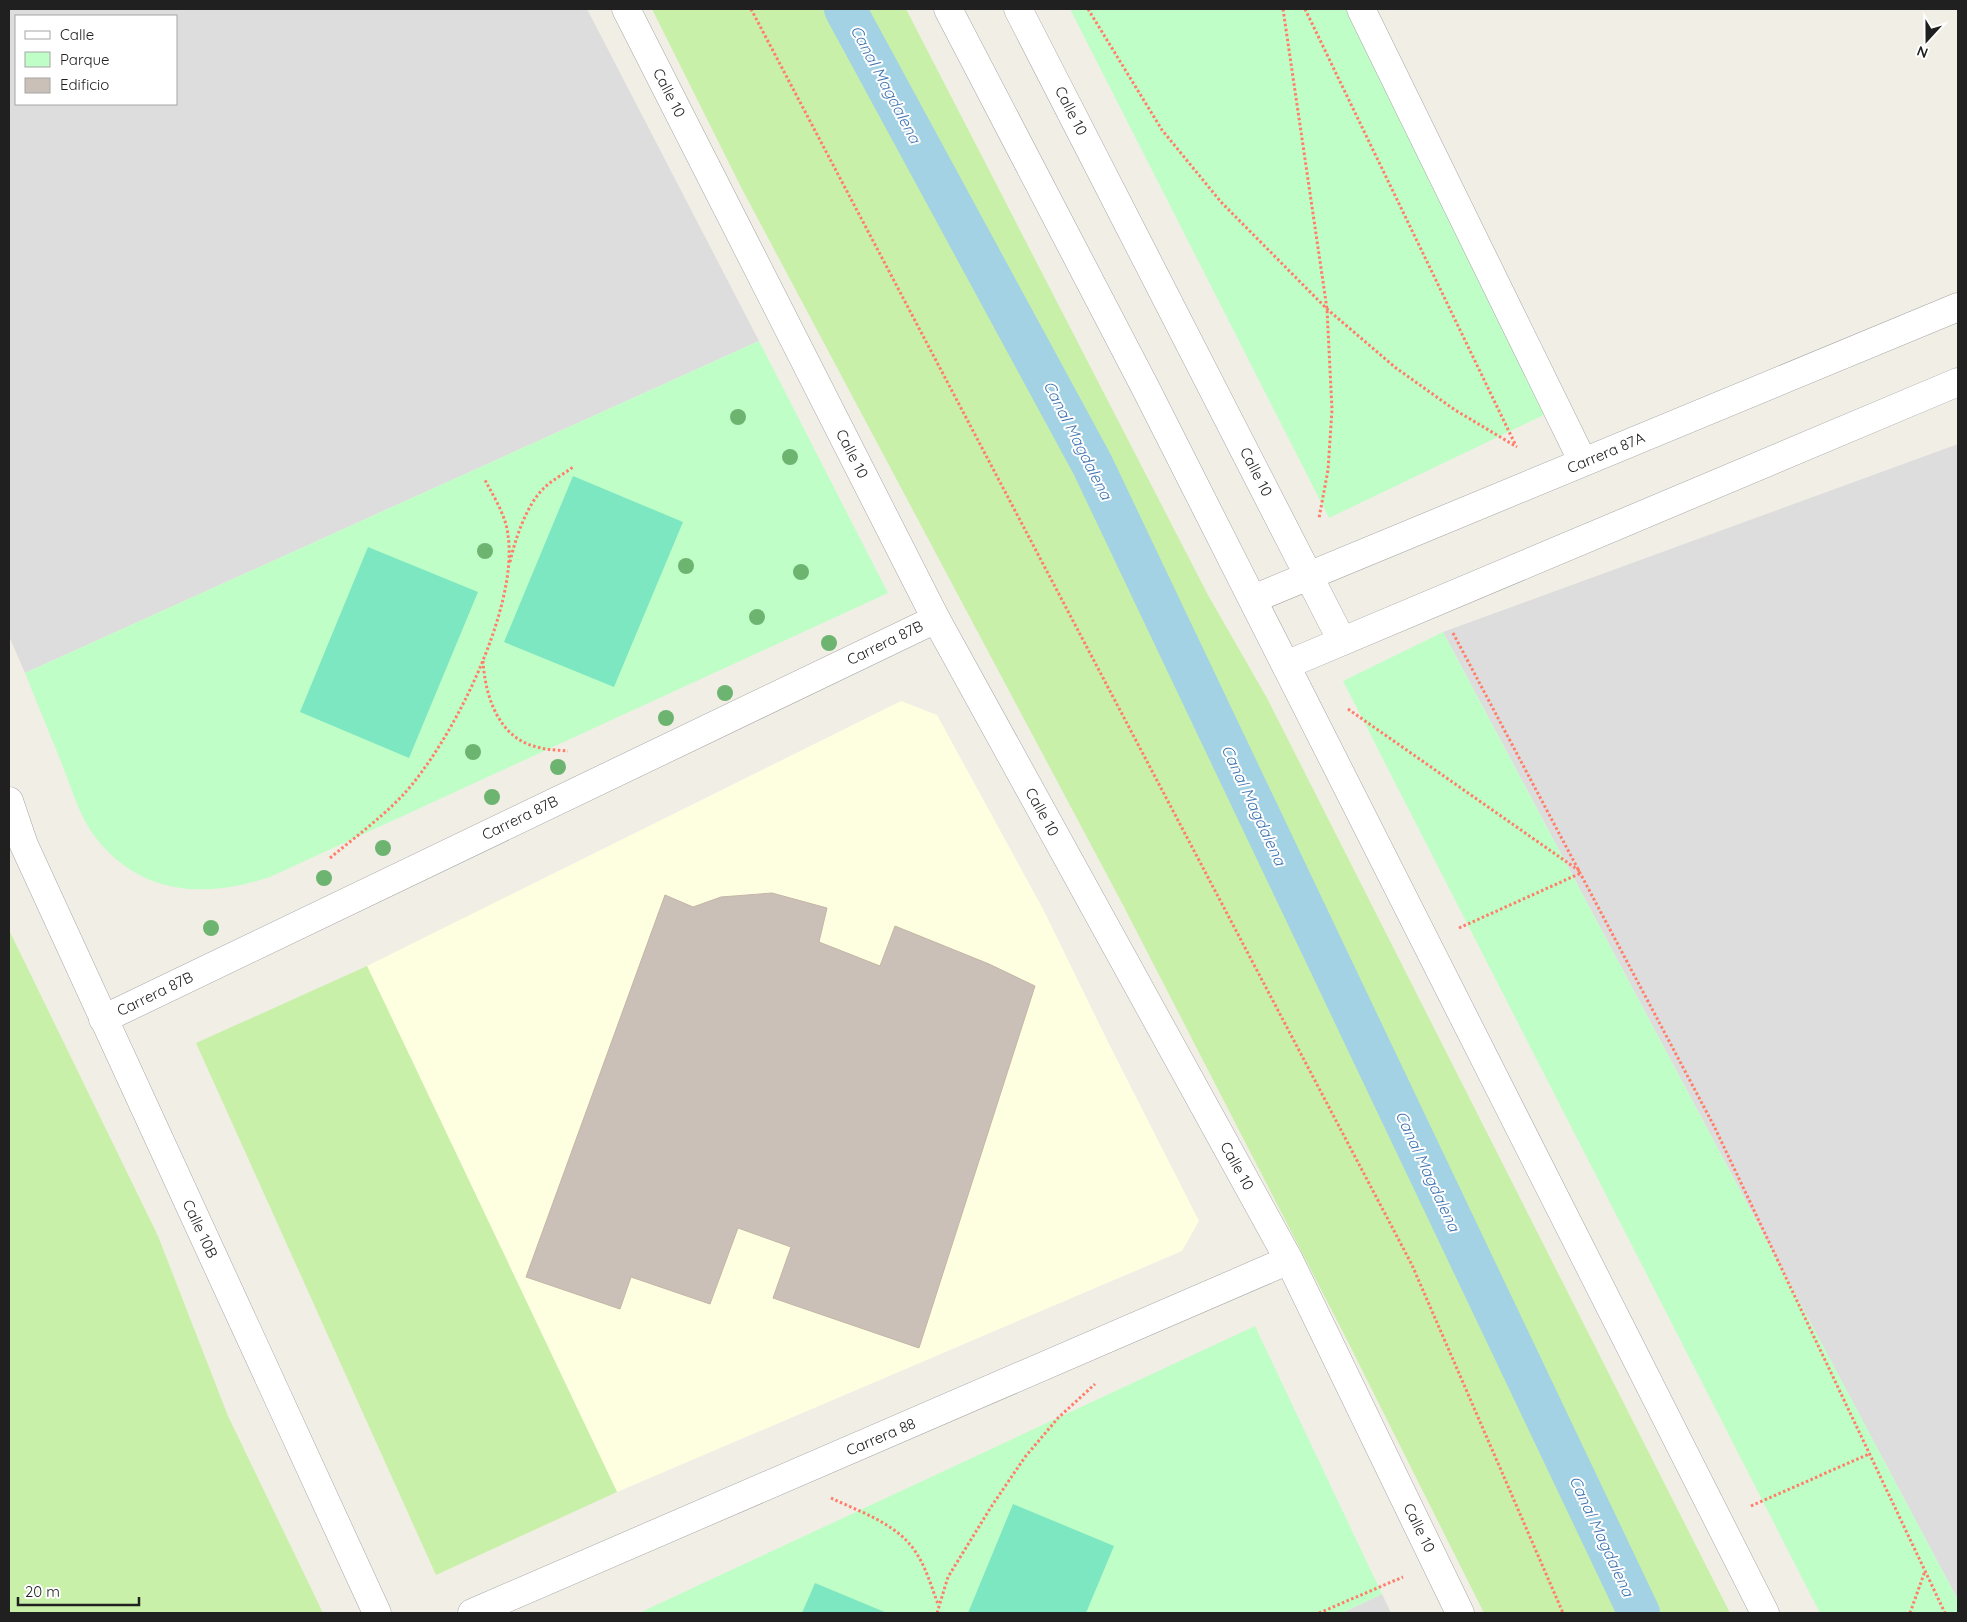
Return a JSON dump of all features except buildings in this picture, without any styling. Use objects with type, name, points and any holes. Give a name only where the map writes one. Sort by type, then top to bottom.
[{"type":"street","name":"Calle 10","points":[[626,9],[936,618],[1289,1260],[1460,1613]]},
{"type":"street","points":[[948,9],[1253,599],[1765,1613]]},
{"type":"street","name":"Calle 10","points":[[1018,9],[1342,641]]},
{"type":"street","points":[[1361,9],[1583,462]]},
{"type":"street","name":"Carrera 87A","points":[[1253,599],[1958,306]]},
{"type":"street","points":[[1286,665],[1958,382]]},
{"type":"street","name":"Carrera 87B","points":[[103,1019],[936,618]]},
{"type":"street","name":"Calle 10B","points":[[9,800],[16,834],[377,1613]]},
{"type":"street","name":"Carrera 88","points":[[472,1613],[1289,1260]]},
{"type":"path","points":[[751,9],[1412,1265],[1563,1613]]},
{"type":"path","points":[[1088,9],[1162,130],[1221,202],[1328,309],[1396,368],[1455,410],[1517,447]]},
{"type":"path","points":[[1283,9],[1328,309],[1331,420],[1328,470],[1309,576]]},
{"type":"path","points":[[1305,9],[1534,483]]},
{"type":"path","points":[[330,858],[402,796],[428,764],[449,730],[489,647],[501,610],[514,544],[524,518],[544,488],[573,467]]},
{"type":"path","points":[[485,480],[498,504],[508,535],[508,570]]},
{"type":"path","points":[[1436,602],[1714,1126],[1945,1613]]},
{"type":"path","points":[[483,660],[484,679],[489,701],[502,724],[518,739],[536,747],[568,751]]},
{"type":"path","points":[[1342,704],[1581,873]]},
{"type":"path","points":[[1426,942],[1581,873]]},
{"type":"path","points":[[936,1613],[948,1577],[991,1507],[1025,1457],[1058,1418],[1102,1377]]},
{"type":"path","points":[[1718,1520],[1869,1454]]},
{"type":"path","points":[[788,1477],[892,1527],[914,1549],[925,1569],[938,1605]]},
{"type":"path","points":[[1319,1613],[1435,1562]]},
{"type":"path","points":[[1910,1613],[1925,1570]]},
{"type":"shaded area","points":[[9,9],[587,9],[759,341],[25,673],[9,636]]},
{"type":"shaded area","points":[[1958,444],[1958,1600],[1443,632]]},
{"type":"shaded area","points":[[901,701],[937,715],[1044,911],[1199,1221],[1182,1251],[617,1492],[367,966]]},
{"type":"shaded area","points":[[1382,1594],[1391,1613],[1342,1613]]},
{"type":"green space","points":[[652,9],[906,9],[1208,595],[1267,698],[1730,1613],[1484,1613],[1346,1338],[1123,905],[742,189]]},
{"type":"green space","points":[[1070,9],[1356,9],[1548,413],[1329,518]]},
{"type":"green space","points":[[759,341],[888,593],[270,877],[221,888],[197,889],[175,887],[153,881],[132,871],[113,856],[95,837],[78,806],[25,673]]},
{"type":"green space","points":[[573,476],[683,522],[614,687],[504,642]]},
{"type":"green space","points":[[368,547],[478,592],[409,758],[300,712]]},
{"type":"green space","points":[[1443,632],[1958,1600],[1958,1613],[1820,1613],[1343,681]]},
{"type":"green space","points":[[9,930],[158,1236],[228,1416],[323,1613],[9,1613]]},
{"type":"green space","points":[[367,966],[617,1492],[436,1575],[196,1043]]},
{"type":"green space","points":[[1255,1326],[1382,1594],[1342,1613],[639,1613]]},
{"type":"green space","points":[[1013,1504],[1114,1546],[1086,1613],[968,1613]]},
{"type":"green space","points":[[815,1583],[887,1613],[802,1613]]},
{"type":"waterway","name":"Canal Magdalena","points":[[845,9],[1092,464],[1639,1613]]}]
